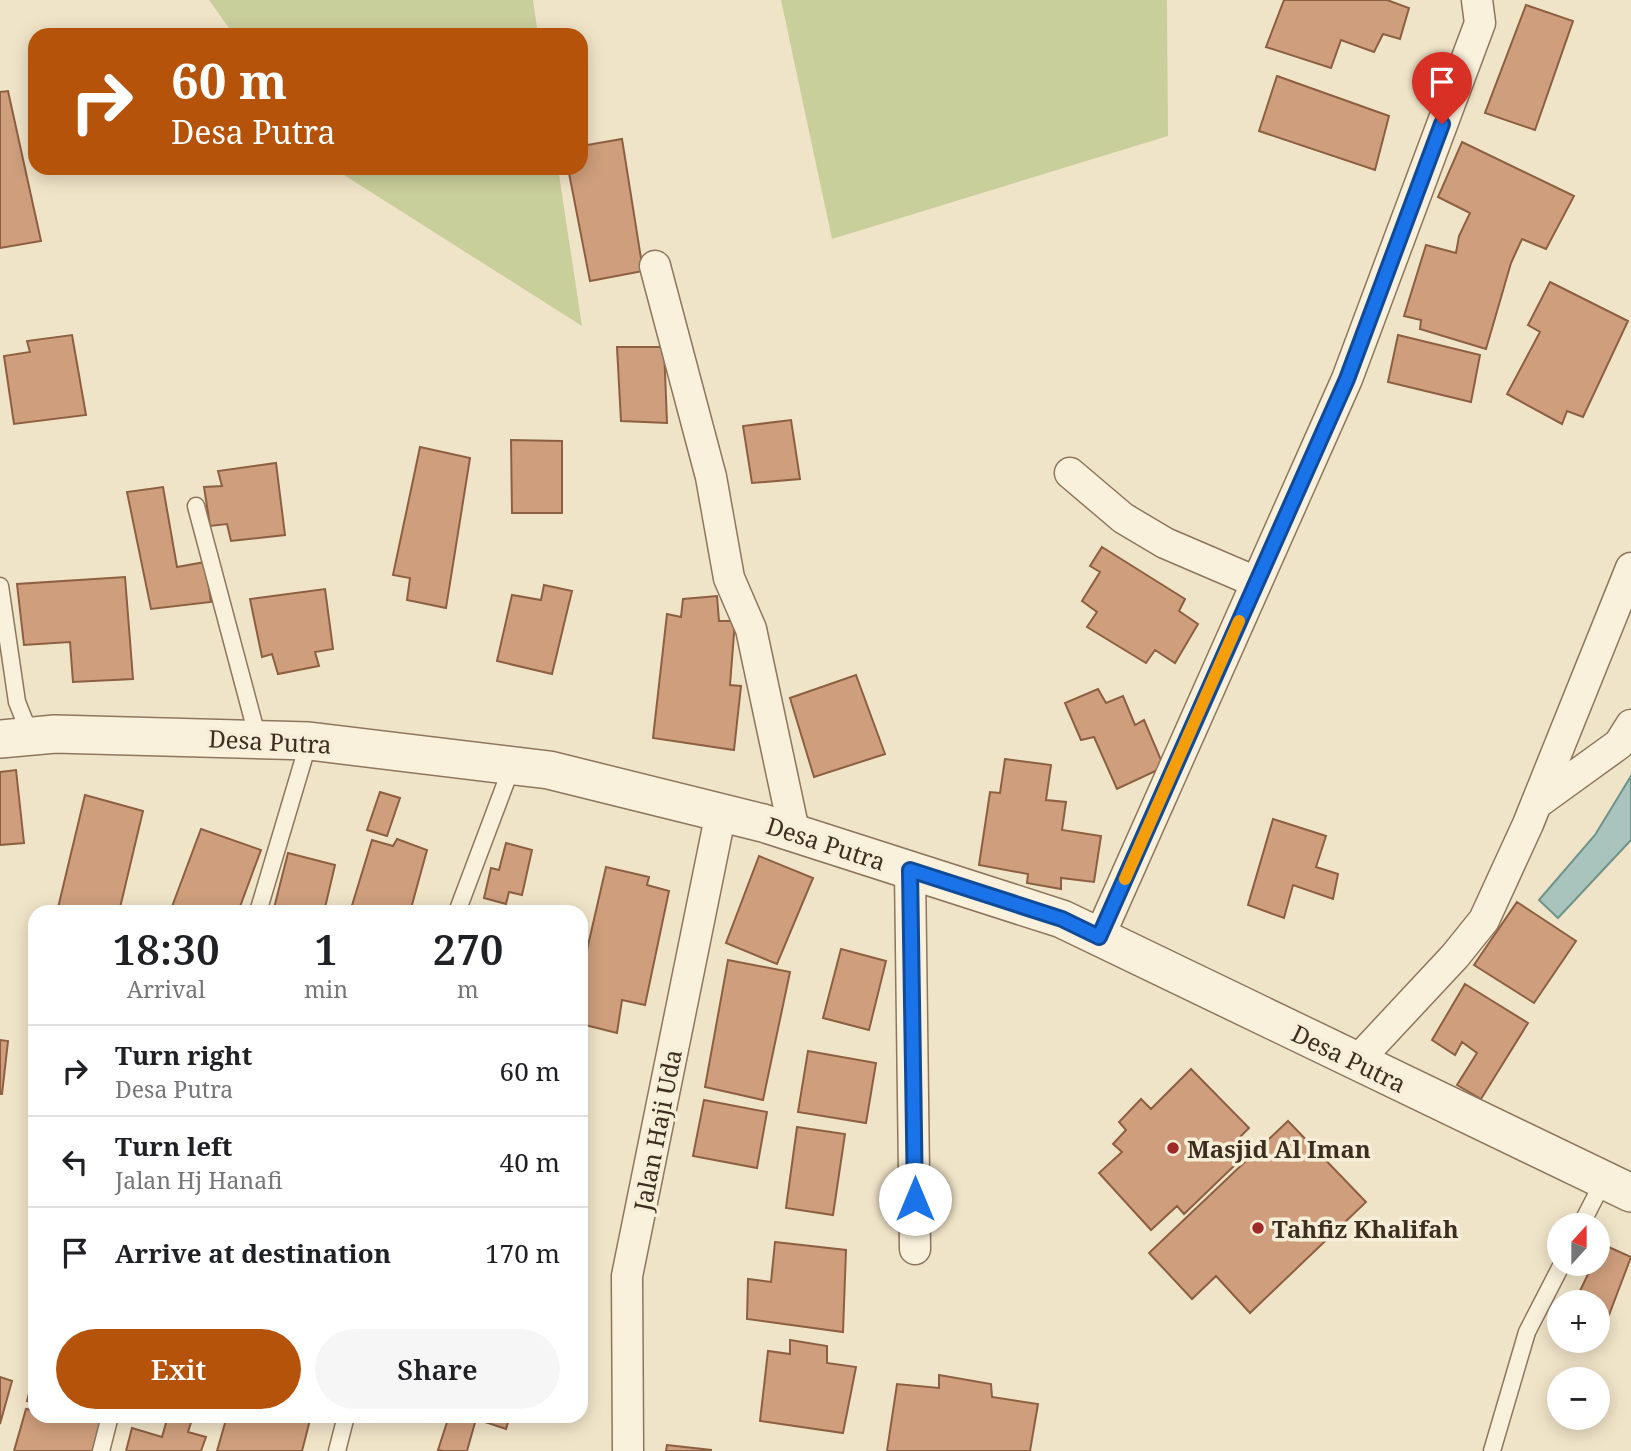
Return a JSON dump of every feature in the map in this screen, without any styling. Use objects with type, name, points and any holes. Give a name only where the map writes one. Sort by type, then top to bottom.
[{"type":"street","points":[[1099,937],[1347,379],[1484,8]]},
{"type":"street","points":[[655,266],[711,477],[729,578],[751,628],[794,831]]},
{"type":"street","points":[[1070,473],[1123,518],[1154,537],[1256,582]]},
{"type":"street","points":[[1357,1062],[1455,956],[1484,920],[1536,805],[1631,568]]},
{"type":"street","points":[[1536,805],[1619,744],[1631,725]]},
{"type":"street","name":"Desa Putra","points":[[15,738],[55,734],[309,741],[549,770],[794,831],[1062,919],[1617,1187]]},
{"type":"street","name":"Jalan Haji Uda","points":[[628,1451],[627,1276],[721,812]]},
{"type":"street","points":[[910,870],[915,1249]]},
{"type":"lane","points":[[196,506],[258,739]]},
{"type":"lane","points":[[0,586],[17,702],[15,738]]},
{"type":"lane","points":[[260,905],[309,741]]},
{"type":"lane","points":[[460,905],[512,766]]},
{"type":"lane","points":[[1592,1213],[1617,1187]]},
{"type":"lane","points":[[1492,1451],[1527,1332],[1556,1276]]},
{"type":"lane","points":[[101,1451],[108,1423]]},
{"type":"lane","points":[[337,1451],[343,1423]]},
{"type":"green space","points":[[209,0],[533,0],[537,28],[229,28]]},
{"type":"green space","points":[[781,0],[1167,0],[1168,136],[832,239]]},
{"type":"green space","points":[[344,175],[559,175],[582,326]]},
{"type":"water","points":[[1631,776],[1631,840],[1558,918],[1539,900],[1595,835]]},
{"type":"building","points":[[1284,0],[1387,0],[1409,8],[1400,39],[1383,34],[1374,52],[1341,40],[1331,68],[1266,47]]},
{"type":"building","points":[[1526,5],[1573,21],[1535,130],[1485,113]]},
{"type":"building","points":[[1277,76],[1389,116],[1375,170],[1259,131]]},
{"type":"building","points":[[8,91],[41,241],[0,248],[0,92]]},
{"type":"building","points":[[622,139],[643,271],[590,281],[569,175],[588,175],[588,145]]},
{"type":"building","points":[[1462,142],[1574,196],[1546,249],[1522,239],[1511,263],[1486,349],[1420,329],[1421,320],[1404,316],[1426,245],[1456,253],[1459,236],[1470,213],[1438,197]]},
{"type":"building","points":[[1550,282],[1628,321],[1583,417],[1567,411],[1562,424],[1507,394],[1540,332],[1528,325]]},
{"type":"building","points":[[72,335],[86,415],[14,424],[4,356],[30,352],[27,341]]},
{"type":"building","points":[[1398,335],[1480,355],[1471,402],[1388,382]]},
{"type":"building","points":[[617,347],[664,347],[667,423],[621,421]]},
{"type":"building","points":[[791,420],[800,479],[752,483],[743,426]]},
{"type":"building","points":[[511,440],[562,441],[562,513],[512,513]]},
{"type":"building","points":[[420,447],[470,458],[446,608],[407,600],[410,578],[393,575]]},
{"type":"building","points":[[276,463],[285,535],[231,541],[227,524],[210,526],[204,487],[222,486],[218,471]]},
{"type":"building","points":[[163,487],[177,567],[205,562],[211,602],[151,609],[127,492]]},
{"type":"building","points":[[1102,547],[1185,599],[1179,611],[1198,624],[1175,663],[1155,650],[1146,663],[1087,627],[1097,612],[1082,601],[1100,572],[1090,566]]},
{"type":"building","points":[[125,577],[133,679],[73,682],[70,642],[24,645],[17,584]]},
{"type":"building","points":[[544,585],[572,591],[552,674],[497,661],[512,595],[541,600]]},
{"type":"building","points":[[325,589],[333,649],[315,652],[319,666],[278,674],[272,654],[262,657],[250,599]]},
{"type":"building","points":[[717,596],[719,621],[735,621],[730,685],[741,686],[734,750],[653,738],[667,614],[681,617],[683,599]]},
{"type":"building","points":[[856,675],[885,754],[814,777],[790,698]]},
{"type":"building","points":[[1098,689],[1106,703],[1123,696],[1135,725],[1144,720],[1164,767],[1117,789],[1094,737],[1081,740],[1065,703]]},
{"type":"building","points":[[1005,759],[1051,765],[1046,800],[1066,802],[1062,830],[1101,836],[1094,882],[1061,878],[1061,889],[1027,883],[1028,874],[979,865],[990,792],[1000,793]]},
{"type":"building","points":[[16,770],[24,843],[0,845],[0,772]]},
{"type":"building","points":[[380,792],[400,798],[387,836],[367,830]]},
{"type":"building","points":[[85,795],[143,811],[121,905],[59,905]]},
{"type":"building","points":[[1273,819],[1326,836],[1316,867],[1338,874],[1333,899],[1293,885],[1284,918],[1248,905]]},
{"type":"building","points":[[201,829],[261,850],[241,905],[173,905]]},
{"type":"building","points":[[397,839],[427,850],[412,905],[352,905],[372,840],[393,846]]},
{"type":"building","points":[[506,843],[532,850],[522,895],[509,892],[506,904],[484,898],[491,868],[499,870]]},
{"type":"building","points":[[288,853],[335,865],[326,905],[275,905]]},
{"type":"building","points":[[759,856],[813,878],[777,964],[726,943]]},
{"type":"building","points":[[606,867],[649,877],[647,885],[669,891],[645,1005],[622,1000],[617,1033],[588,1026],[588,945]]},
{"type":"building","points":[[1517,902],[1576,941],[1534,1003],[1474,965]]},
{"type":"building","points":[[841,949],[886,961],[869,1030],[823,1018]]},
{"type":"building","points":[[728,960],[790,972],[763,1100],[705,1087]]},
{"type":"building","points":[[1465,984],[1528,1023],[1481,1099],[1457,1085],[1477,1053],[1462,1042],[1455,1055],[1432,1040]]},
{"type":"building","points":[[0,1040],[8,1041],[2,1094],[0,1094]]},
{"type":"building","points":[[808,1051],[876,1063],[866,1123],[798,1112]]},
{"type":"building","name":"Masjid Al Iman","points":[[1191,1069],[1249,1128],[1225,1152],[1236,1164],[1184,1214],[1177,1206],[1151,1230],[1099,1173],[1122,1152],[1113,1144],[1126,1130],[1119,1122],[1141,1099],[1151,1109]]},
{"type":"building","points":[[704,1100],[767,1112],[757,1168],[693,1156]]},
{"type":"building","name":"Tahfiz Khalifah","points":[[1288,1121],[1366,1202],[1250,1313],[1216,1276],[1192,1299],[1149,1253]]},
{"type":"building","points":[[797,1127],[845,1134],[833,1215],[786,1208]]},
{"type":"building","points":[[775,1242],[846,1250],[843,1332],[747,1319],[748,1279],[771,1282]]},
{"type":"building","points":[[1610,1248],[1631,1257],[1610,1312],[1610,1290],[1580,1290],[1587,1276],[1610,1276]]},
{"type":"building","points":[[790,1340],[827,1346],[827,1363],[856,1367],[843,1433],[760,1421],[768,1351],[790,1354]]},
{"type":"building","points":[[939,1375],[991,1384],[992,1397],[1038,1404],[1030,1451],[887,1451],[897,1384],[939,1388]]},
{"type":"building","points":[[0,1377],[12,1381],[0,1424]]},
{"type":"building","points":[[26,1409],[28,1423],[104,1423],[95,1451],[14,1451]]},
{"type":"building","points":[[166,1423],[191,1423],[188,1432],[206,1437],[201,1451],[126,1451],[132,1428],[162,1437]]},
{"type":"building","points":[[225,1423],[309,1423],[302,1451],[217,1451]]},
{"type":"building","points":[[447,1423],[475,1423],[467,1451],[438,1450]]},
{"type":"building","points":[[488,1423],[508,1423],[506,1429]]},
{"type":"building","points":[[667,1445],[711,1450],[711,1451],[666,1451]]},
{"type":"slow traffic","points":[[1125,879],[1239,621]]},
{"type":"place","name":"Masjid Al Iman","points":[[1173,1148]]},
{"type":"place","name":"Tahfiz Khalifah","points":[[1258,1228]]},
{"type":"route","points":[[915,1199],[910,870],[1062,919],[1099,937],[1347,379],[1442,124]]}]
